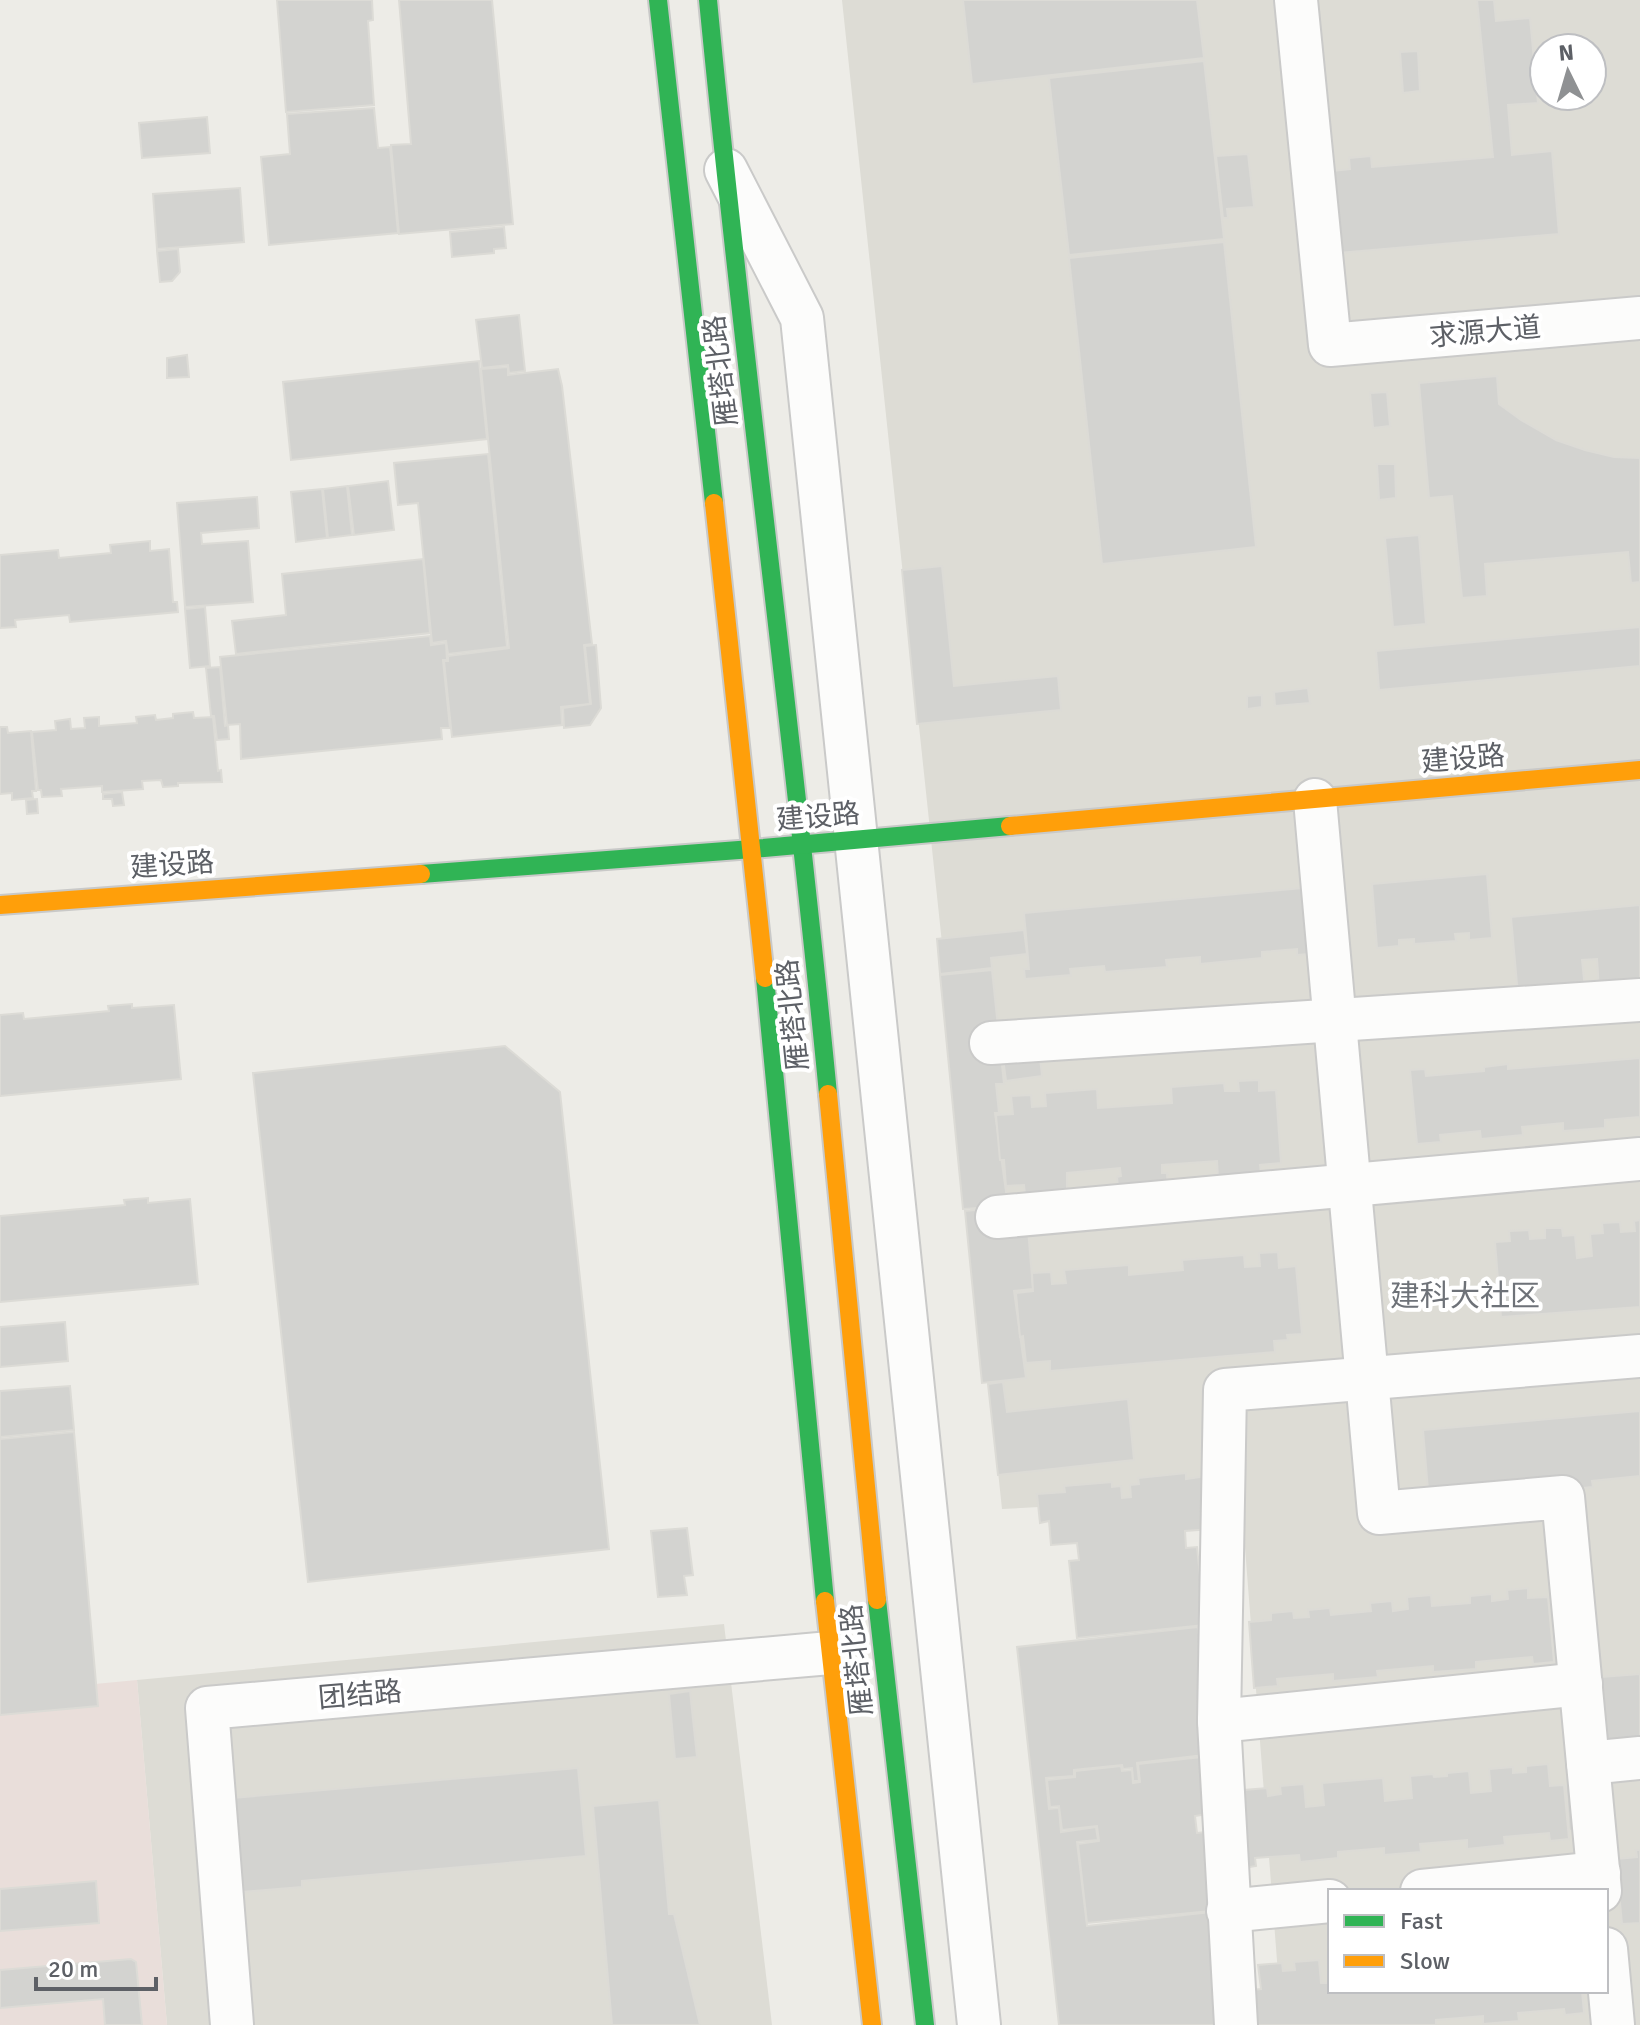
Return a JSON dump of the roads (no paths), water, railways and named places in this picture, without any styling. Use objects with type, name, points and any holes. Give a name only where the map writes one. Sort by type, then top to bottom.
[{"type":"main road","name":"雁塔北路","points":[[658,0],[752,849],[830,1653],[872,2025]]},
{"type":"main road","name":"雁塔北路","points":[[708,0],[724,165],[804,845],[882,1649],[925,2025]]},
{"type":"main road","name":"建设路","points":[[0,905],[804,845],[1640,770]]},
{"type":"street","name":"求源大道","points":[[1296,0],[1330,345],[1640,318]]},
{"type":"street","points":[[724,165],[802,318],[979,2025]]},
{"type":"street","points":[[1315,800],[1379,1513],[1563,1497],[1600,1882],[1462,1889]]},
{"type":"street","points":[[991,1043],[1640,1000]]},
{"type":"street","points":[[997,1217],[1640,1159]]},
{"type":"street","points":[[1236,2025],[1219,1721],[1225,1390],[1640,1356]]},
{"type":"street","name":"团结路","points":[[232,2025],[207,1708],[830,1653]]},
{"type":"street","points":[[1219,1721],[1581,1684]]},
{"type":"street","points":[[1588,1763],[1640,1758]]},
{"type":"street","points":[[1228,1911],[1328,1901]]},
{"type":"street","points":[[1608,1971],[1613,2025]]},
{"type":"street","points":[[1631,2025],[1640,2024]]},
{"type":"district","name":"建科大社区","points":[[1465,1296]]}]
